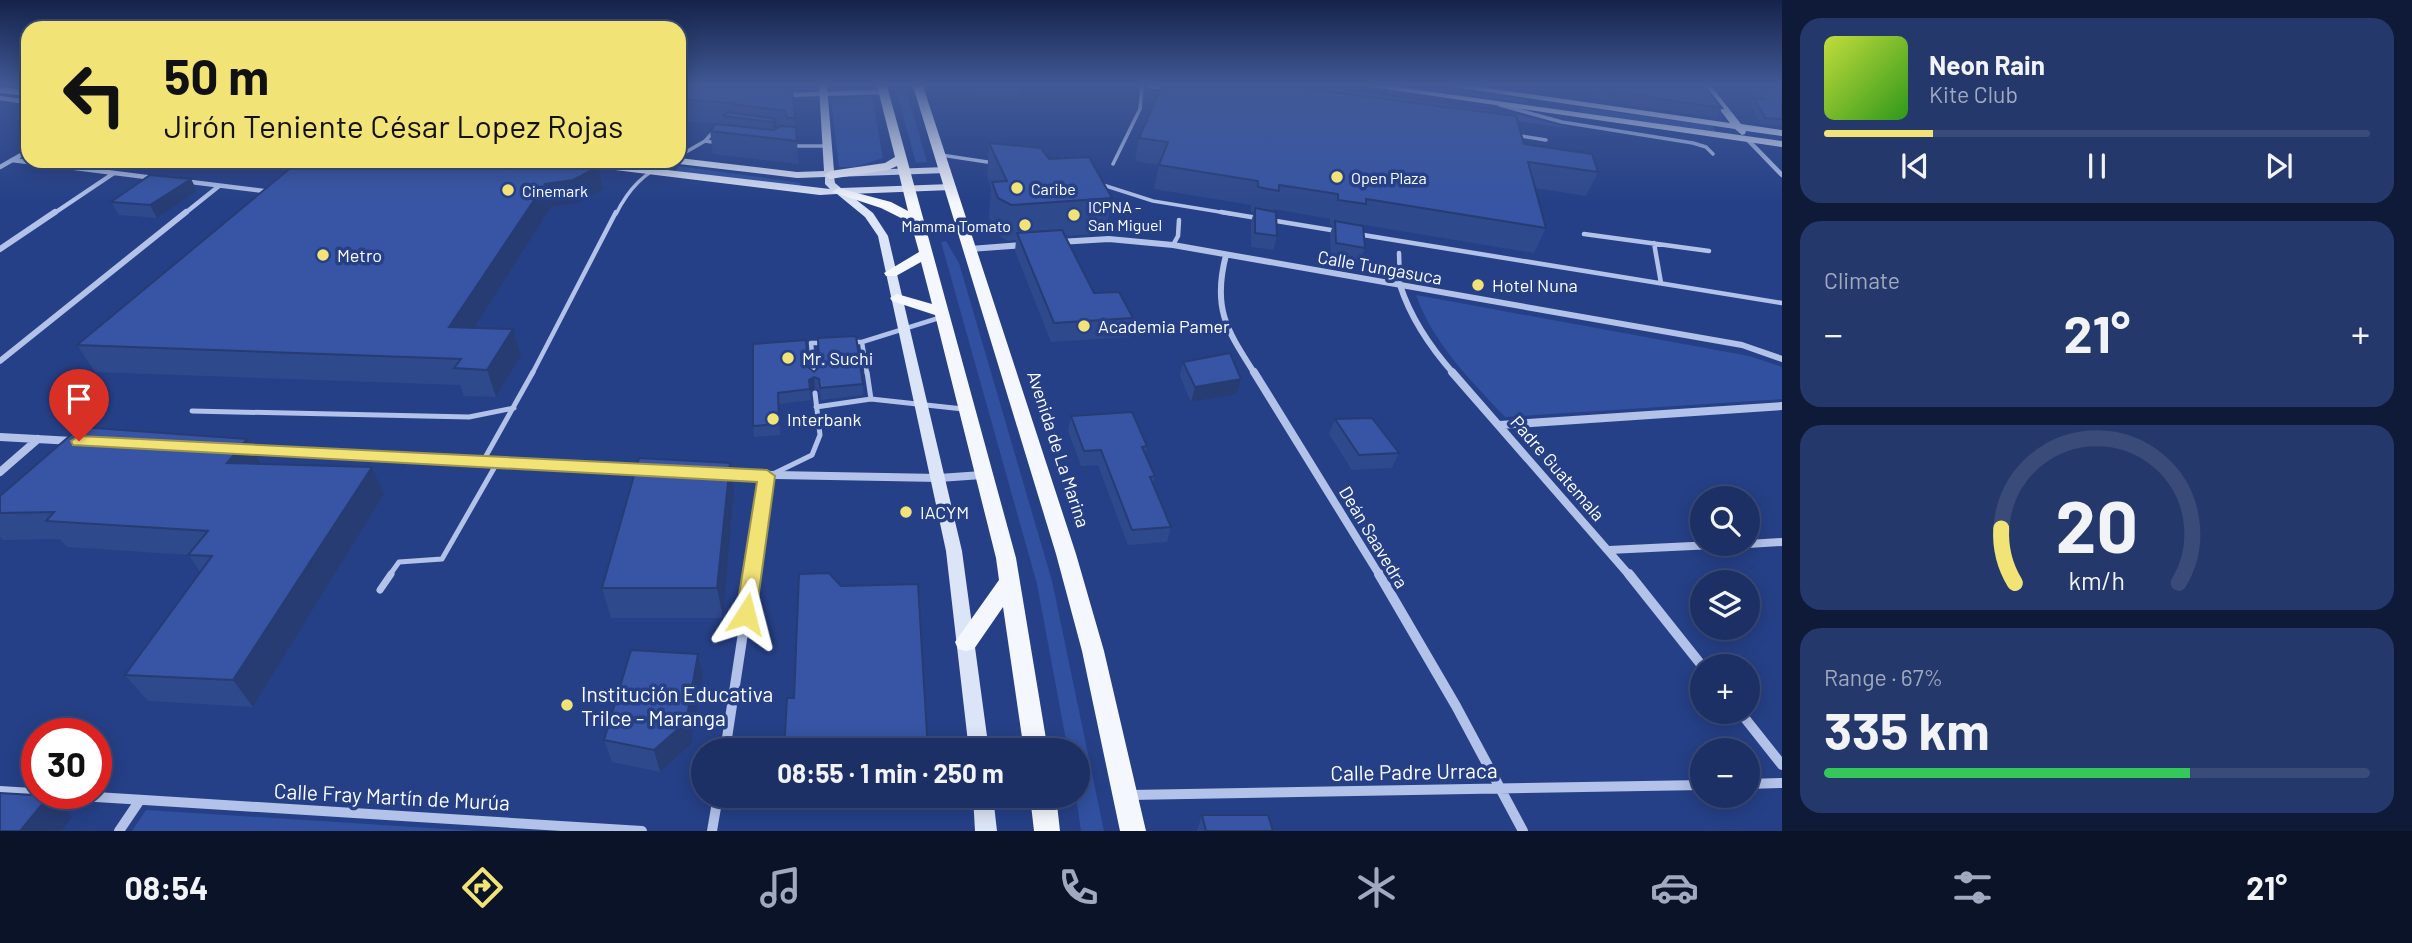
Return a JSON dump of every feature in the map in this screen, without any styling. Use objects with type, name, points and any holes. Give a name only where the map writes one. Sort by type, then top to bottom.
[{"type":"main road","points":[[892,125],[1010,581],[1034,738]]},
{"type":"main road","name":"Avenida de La Marina","points":[[931,125],[1066,554],[1093,650],[1133,831]]},
{"type":"main road","points":[[830,174],[888,166],[904,173]]},
{"type":"main road","points":[[838,192],[886,205],[916,220]]},
{"type":"main road","points":[[891,273],[925,254]]},
{"type":"main road","points":[[897,298],[941,314]]},
{"type":"main road","points":[[966,642],[1010,581]]},
{"type":"main road","points":[[1044,808],[1047,831]]},
{"type":"street","points":[[826,125],[830,184],[869,215],[883,236],[954,551],[977,738]]},
{"type":"street","points":[[1645,125],[1782,144]]},
{"type":"street","points":[[1716,125],[1782,133]]},
{"type":"street","points":[[1736,125],[1782,175]]},
{"type":"street","points":[[0,165],[21,155]]},
{"type":"street","points":[[686,160],[797,175],[830,174]]},
{"type":"street","points":[[10,162],[21,163]]},
{"type":"street","points":[[67,168],[166,179]]},
{"type":"street","points":[[619,168],[797,190],[838,192],[904,173],[946,170]]},
{"type":"street","points":[[0,250],[114,173]]},
{"type":"street","points":[[904,173],[951,187]]},
{"type":"street","points":[[180,181],[283,193]]},
{"type":"street","points":[[0,361],[219,186]]},
{"type":"street","name":"Calle Tungasuca","points":[[1055,243],[1109,239],[1173,245],[1742,345],[1782,359]]},
{"type":"street","points":[[970,249],[1031,245]]},
{"type":"street","name":"Deán Saavedra","points":[[1226,255],[1217,287],[1222,313],[1234,341],[1345,517],[1502,789],[1523,831]]},
{"type":"street","name":"Padre Guatemala","points":[[1400,285],[1408,311],[1437,355],[1609,550],[1693,654]]},
{"type":"street","points":[[1500,425],[1782,406]]},
{"type":"street","points":[[0,437],[88,441]]},
{"type":"street","points":[[0,472],[38,439]]},
{"type":"street","points":[[236,449],[646,470]]},
{"type":"street","points":[[713,474],[939,478],[984,475]]},
{"type":"street","points":[[727,738],[767,476]]},
{"type":"street","points":[[1760,543],[1782,542]]},
{"type":"street","points":[[1609,550],[1690,546]]},
{"type":"street","points":[[1750,724],[1782,765]]},
{"type":"street","points":[[1760,784],[1782,783]]},
{"type":"street","name":"Calle Padre Urraca","points":[[1127,795],[1690,785]]},
{"type":"street","name":"Calle Fray Martín de Murúa","points":[[0,791],[642,831]]},
{"type":"street","points":[[119,831],[140,800]]},
{"type":"street","points":[[712,831],[716,808]]},
{"type":"street","points":[[984,808],[986,831]]},
{"type":"lane","points":[[1113,164],[1132,125]]},
{"type":"lane","points":[[1579,125],[1693,143],[1706,147],[1713,154]]},
{"type":"lane","points":[[686,154],[705,141],[716,129],[721,128]]},
{"type":"lane","points":[[1506,134],[1546,140]]},
{"type":"lane","points":[[705,141],[731,144]]},
{"type":"lane","points":[[780,145],[828,146]]},
{"type":"lane","points":[[941,155],[999,164]]},
{"type":"lane","points":[[482,463],[514,408],[627,192],[657,168]]},
{"type":"lane","points":[[1088,180],[1153,201],[1782,303]]},
{"type":"lane","points":[[1173,245],[1178,236],[1179,220]]},
{"type":"lane","points":[[1584,234],[1709,251]]},
{"type":"lane","points":[[1654,243],[1661,283]]},
{"type":"lane","points":[[1399,253],[1400,285]]},
{"type":"lane","points":[[849,342],[862,342],[941,314]]},
{"type":"lane","points":[[814,378],[811,343],[836,342]]},
{"type":"lane","points":[[862,342],[871,399]]},
{"type":"lane","points":[[767,476],[812,455],[820,435],[815,393]]},
{"type":"lane","points":[[816,407],[871,399],[966,409]]},
{"type":"lane","points":[[192,411],[469,417],[514,408]]},
{"type":"lane","points":[[380,590],[399,562],[442,559],[497,463]]},
{"type":"shaded area","points":[[834,125],[877,125],[883,158],[855,167],[839,167]]},
{"type":"shaded area","points":[[906,125],[916,125],[927,162],[916,163]]},
{"type":"shaded area","points":[[1667,125],[1713,126],[1716,132]]},
{"type":"shaded area","points":[[686,167],[801,183],[798,188],[674,172],[677,168]]},
{"type":"shaded area","points":[[946,241],[959,263],[1052,581],[1085,738],[1066,738],[1037,584],[941,242]]},
{"type":"shaded area","points":[[1416,295],[1749,356],[1782,367],[1782,399],[1505,417],[1443,346]]},
{"type":"shaded area","points":[[1090,764],[1104,831],[1081,831],[1078,808],[1090,808]]},
{"type":"shaded area","points":[[146,810],[476,831],[132,831]]},
{"type":"building","points":[[715,125],[773,130],[781,126],[796,127],[797,141],[710,131]]},
{"type":"building","name":"Open Plaza","points":[[1145,125],[1519,125],[1524,144],[1592,154],[1598,172],[1528,162],[1546,228],[1366,199],[1366,204],[1338,200],[1338,194],[1279,185],[1279,191],[1258,187],[1258,181],[1159,165],[1168,142],[1139,138]]},
{"type":"building","points":[[989,143],[1041,148],[1049,159],[1089,157],[1112,198],[1011,205],[998,198],[992,182],[1007,181]]},
{"type":"building","points":[[291,168],[596,168],[573,180],[545,184],[449,327],[513,329],[487,370],[454,368],[461,359],[77,345]]},
{"type":"building","points":[[150,175],[191,179],[150,205],[111,202]]},
{"type":"building","points":[[1255,208],[1276,212],[1277,236],[1255,233]]},
{"type":"building","points":[[1335,221],[1363,226],[1365,248],[1336,243]]},
{"type":"building","points":[[1062,230],[1094,293],[1119,292],[1133,318],[1054,323],[1017,233]]},
{"type":"building","points":[[856,336],[863,384],[820,388],[819,379],[814,377],[809,380],[810,389],[778,393],[779,424],[753,426],[753,344],[806,340],[808,367],[814,372],[819,367],[818,338]]},
{"type":"building","points":[[1230,353],[1241,379],[1195,387],[1183,362]]},
{"type":"building","points":[[1132,412],[1147,446],[1142,447],[1155,476],[1150,477],[1171,527],[1132,530],[1101,450],[1084,451],[1071,416]]},
{"type":"building","points":[[1372,418],[1399,453],[1359,455],[1335,419]]},
{"type":"building","points":[[80,427],[247,439],[227,463],[372,467],[233,680],[125,675],[212,556],[188,555],[208,531],[46,521],[54,512],[0,513],[0,496]]},
{"type":"building","points":[[639,458],[730,463],[717,588],[602,588]]},
{"type":"building","points":[[829,573],[841,586],[918,584],[927,738],[785,738],[787,698],[794,698],[799,574]]},
{"type":"building","points":[[631,650],[698,654],[686,722],[654,750],[604,740]]},
{"type":"building","points":[[0,793],[21,794],[21,809],[38,809],[20,831],[0,831]]},
{"type":"building","points":[[1202,815],[1268,815],[1273,831],[1206,831]]},
{"type":"place","name":"Open Plaza","points":[[1337,177]]},
{"type":"place","name":"Caribe","points":[[1017,188]]},
{"type":"place","name":"Cinemark","points":[[508,190]]},
{"type":"place","name":"ICPNA - San Miguel","points":[[1074,215]]},
{"type":"place","name":"Mamma Tomato","points":[[1025,225]]},
{"type":"place","name":"Metro","points":[[323,255]]},
{"type":"place","name":"Hotel Nuna","points":[[1478,285]]},
{"type":"place","name":"Academia Pamer","points":[[1084,326]]},
{"type":"place","name":"Mr. Suchi","points":[[788,358]]},
{"type":"place","name":"Interbank","points":[[773,419]]},
{"type":"place","name":"IACYM","points":[[906,512]]},
{"type":"place","name":"Institución Educativa Trilce - Maranga","points":[[567,705]]},
{"type":"route","points":[[79,441],[767,476],[746,614]]}]
